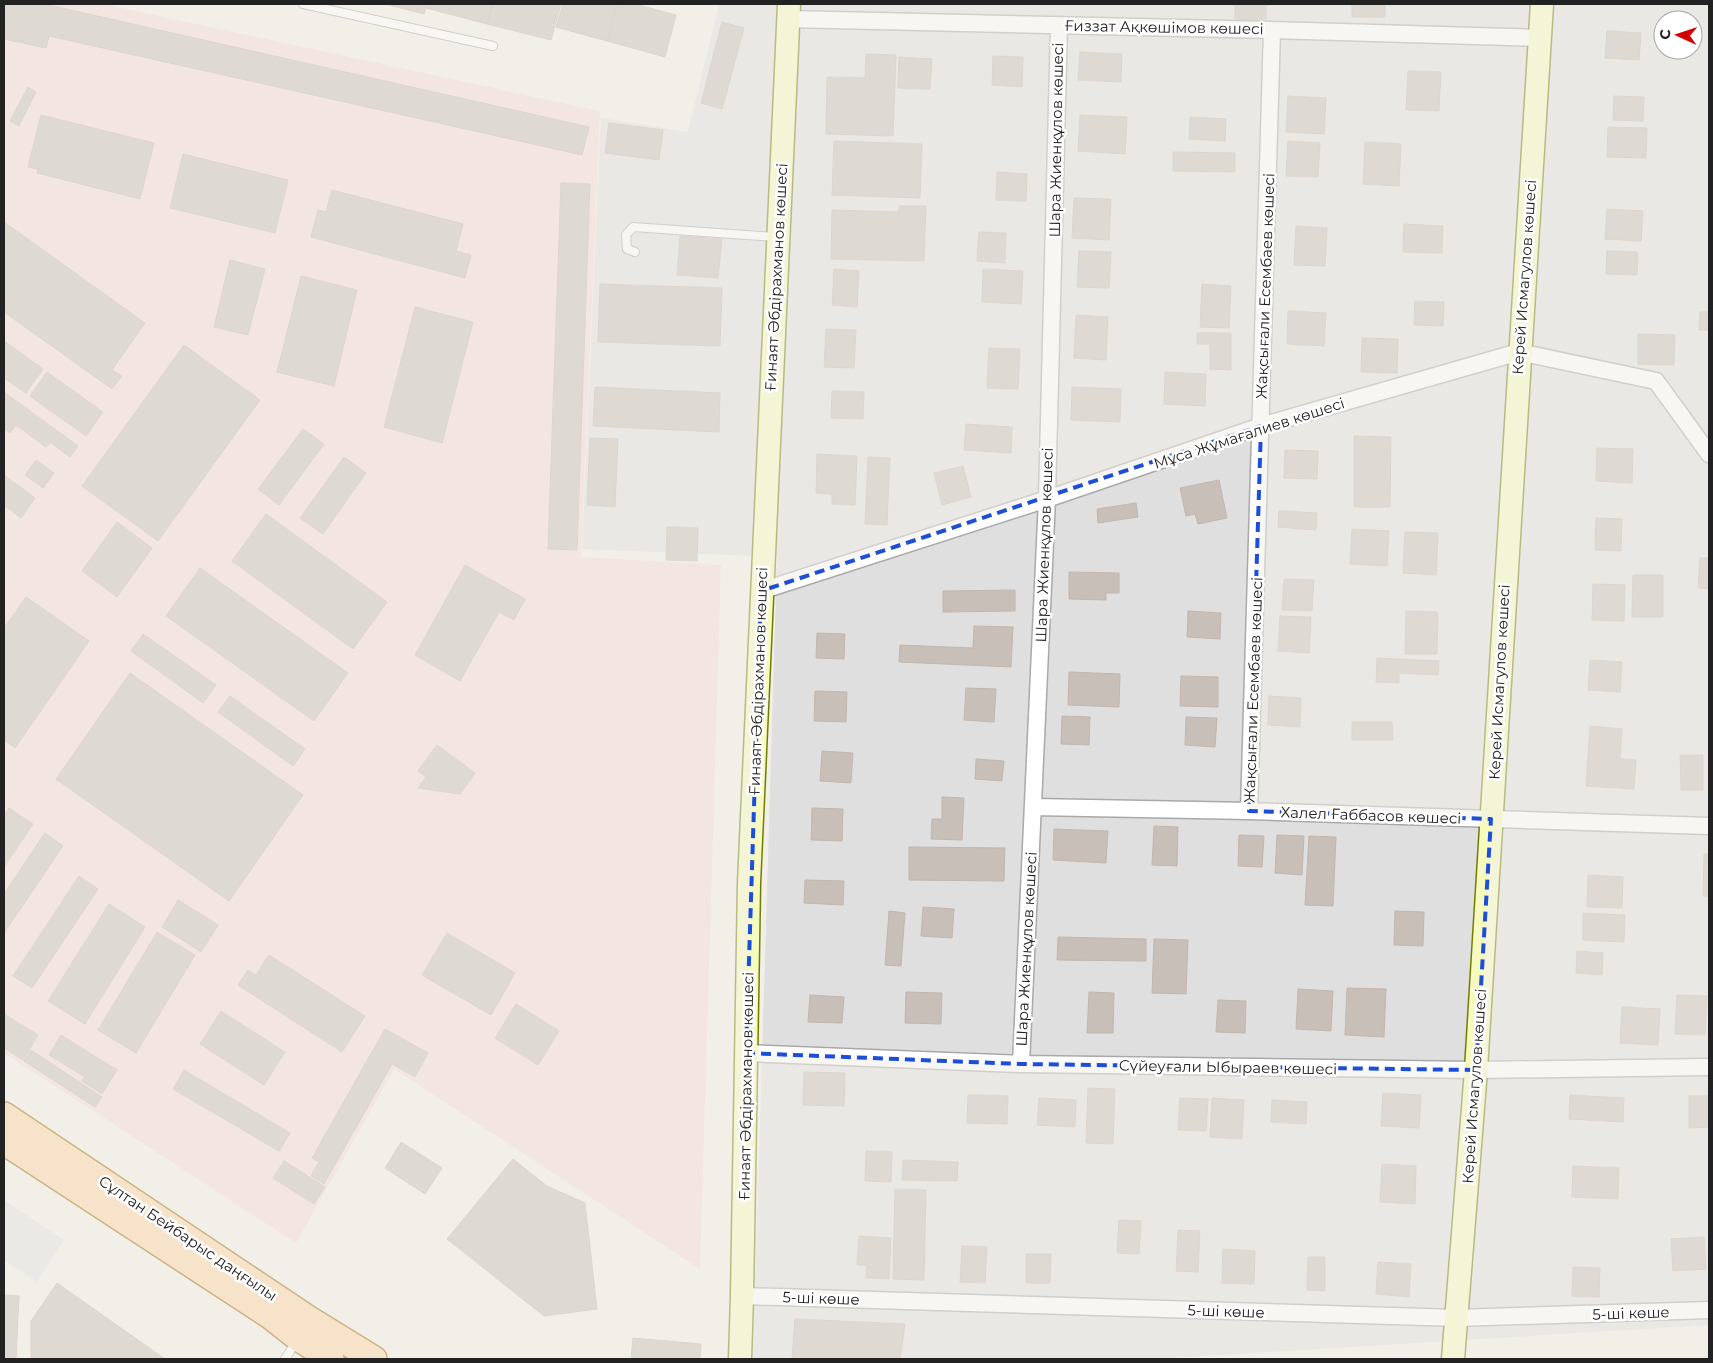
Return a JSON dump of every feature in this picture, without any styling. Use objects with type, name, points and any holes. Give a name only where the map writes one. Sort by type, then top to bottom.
[{"type":"main road","name":"Сұлтан Бейбарыс даңғылы","points":[[4,1114],[309,1319],[374,1359]]},
{"type":"main road","name":"Сұлтан Бейбарыс даңғылы","points":[[4,1142],[262,1311],[298,1338],[331,1359]]},
{"type":"street","name":"Керей Исмагулов көшесі","points":[[1454,1359],[1476,1070],[1542,4]]},
{"type":"street","name":"Ғиззат Ақкөшімов көшесi","points":[[788,12],[1058,25],[1540,38]]},
{"type":"street","name":"Ғинаят Әбдірахманов көшесі","points":[[740,1359],[749,883],[788,12]]},
{"type":"street","name":"Шара Жиенқұлов көшесі","points":[[1021,1064],[1047,500],[1058,25]]},
{"type":"street","name":"Жақсығали Есембаев көшесi","points":[[1249,811],[1272,30]]},
{"type":"street","name":"Мұса Жұмағалиев көшесі","points":[[761,591],[1047,500],[1261,426],[1519,352],[1656,381],[1709,454]]},
{"type":"street","name":"Халел Ғаббасов көшесі","points":[[1034,807],[1249,811],[1709,826]]},
{"type":"street","name":"Сүйеуғали Ыбыраев көшесi","points":[[746,1053],[1021,1064],[1476,1070],[1709,1067]]},
{"type":"street","name":"5-шi көше","points":[[742,1296],[1457,1318],[1709,1310]]},
{"type":"lane","points":[[303,4],[494,46]]},
{"type":"lane","points":[[635,252],[627,249],[626,235],[633,227],[778,237]]},
{"type":"lane","points":[[285,1359],[298,1338]]},
{"type":"highlighted area","points":[[1261,426],[1249,811],[1491,819],[1476,1070],[1021,1064],[746,1053],[761,591]]},
{"type":"shaded area","points":[[4,4],[104,4],[600,111],[581,557],[721,565],[700,1269],[394,1069],[296,1243],[4,1053]]},
{"type":"shaded area","points":[[719,4],[1709,4],[1709,1325],[1155,1359],[753,1359],[777,557],[582,549],[601,118],[688,132]]},
{"type":"shaded area","points":[[4,1200],[64,1240],[37,1282],[4,1260]]},
{"type":"building","points":[[4,4],[44,4],[589,127],[582,155],[49,36],[46,48],[4,39]]},
{"type":"building","points":[[385,4],[427,4],[424,14]]},
{"type":"building","points":[[427,4],[493,4],[487,24],[426,8]]},
{"type":"building","points":[[492,4],[561,4],[551,40],[487,24]]},
{"type":"building","points":[[563,4],[617,4],[607,41],[556,27]]},
{"type":"building","points":[[617,4],[635,4],[676,15],[665,57],[607,41]]},
{"type":"building","points":[[1235,4],[1275,4],[1266,5],[1266,19],[1235,20]]},
{"type":"building","points":[[1352,4],[1385,4],[1385,17],[1352,17]]},
{"type":"building","points":[[722,22],[744,28],[722,109],[701,103]]},
{"type":"building","points":[[1607,31],[1641,33],[1639,60],[1605,58]]},
{"type":"building","points":[[1080,52],[1122,54],[1121,82],[1078,80]]},
{"type":"building","points":[[866,54],[896,55],[893,136],[826,134],[827,77],[865,78]]},
{"type":"building","points":[[993,56],[1023,57],[1022,87],[992,85]]},
{"type":"building","points":[[899,57],[932,59],[930,89],[898,88]]},
{"type":"building","points":[[1408,71],[1441,72],[1439,111],[1406,110]]},
{"type":"building","points":[[28,87],[36,92],[19,126],[10,121]]},
{"type":"building","points":[[1288,96],[1326,98],[1324,134],[1286,132]]},
{"type":"building","points":[[1614,96],[1644,97],[1643,121],[1613,120]]},
{"type":"building","points":[[41,115],[154,143],[140,199],[37,173],[38,169],[28,167]]},
{"type":"building","points":[[1080,115],[1127,117],[1125,154],[1078,151]]},
{"type":"building","points":[[1190,117],[1226,119],[1225,141],[1189,139]]},
{"type":"building","points":[[609,123],[663,130],[659,160],[605,153]]},
{"type":"building","points":[[1608,127],[1647,128],[1646,158],[1607,157]]},
{"type":"building","points":[[834,141],[922,144],[920,198],[832,195]]},
{"type":"building","points":[[1288,141],[1320,143],[1318,177],[1286,176]]},
{"type":"building","points":[[1365,142],[1401,144],[1399,186],[1363,184]]},
{"type":"building","points":[[1173,152],[1235,153],[1235,172],[1173,171]]},
{"type":"building","points":[[183,154],[288,180],[275,233],[170,208]]},
{"type":"building","points":[[997,172],[1027,174],[1026,201],[996,200]]},
{"type":"building","points":[[561,183],[590,184],[577,550],[548,549]]},
{"type":"building","points":[[332,190],[463,224],[456,251],[471,255],[465,278],[311,237],[318,210],[326,212]]},
{"type":"building","points":[[1074,198],[1111,199],[1109,240],[1072,238]]},
{"type":"building","points":[[900,206],[926,206],[924,261],[831,259],[832,210],[898,212]]},
{"type":"building","points":[[1607,209],[1643,211],[1641,241],[1605,239]]},
{"type":"building","points":[[4,222],[145,323],[112,370],[122,376],[112,389],[4,312]]},
{"type":"building","points":[[1404,224],[1443,226],[1442,253],[1403,252]]},
{"type":"building","points":[[1296,226],[1327,228],[1325,266],[1294,265]]},
{"type":"building","points":[[979,232],[1006,233],[1005,263],[977,261]]},
{"type":"building","points":[[680,236],[722,239],[718,278],[677,275]]},
{"type":"building","points":[[1079,251],[1111,252],[1109,288],[1077,287]]},
{"type":"building","points":[[1607,251],[1638,252],[1637,275],[1606,274]]},
{"type":"building","points":[[230,260],[265,269],[248,335],[214,327]]},
{"type":"building","points":[[834,269],[859,271],[857,307],[832,305]]},
{"type":"building","points":[[983,269],[1023,271],[1021,304],[982,302]]},
{"type":"building","points":[[301,276],[357,290],[334,386],[277,372]]},
{"type":"building","points":[[600,284],[722,288],[720,346],[598,342]]},
{"type":"building","points":[[1202,284],[1231,286],[1229,328],[1200,327]]},
{"type":"building","points":[[1415,301],[1444,302],[1443,326],[1414,325]]},
{"type":"building","points":[[415,307],[473,322],[442,443],[384,427]]},
{"type":"building","points":[[1288,311],[1326,313],[1324,346],[1287,344]]},
{"type":"building","points":[[1700,312],[1709,312],[1709,330],[1699,330]]},
{"type":"building","points":[[1076,315],[1108,317],[1106,360],[1074,358]]},
{"type":"building","points":[[826,329],[856,330],[854,368],[824,367]]},
{"type":"building","points":[[1197,333],[1231,333],[1231,370],[1210,369],[1210,344],[1197,344]]},
{"type":"building","points":[[1638,334],[1675,335],[1674,365],[1638,364]]},
{"type":"building","points":[[1362,338],[1398,339],[1397,373],[1361,372]]},
{"type":"building","points":[[4,341],[43,369],[26,393],[4,378]]},
{"type":"building","points":[[184,345],[260,400],[158,541],[82,486]]},
{"type":"building","points":[[989,348],[1020,349],[1018,389],[987,388]]},
{"type":"building","points":[[47,372],[103,412],[86,436],[30,396]]},
{"type":"building","points":[[1165,372],[1206,374],[1205,406],[1164,404]]},
{"type":"building","points":[[595,387],[720,393],[719,432],[593,426]]},
{"type":"building","points":[[1072,387],[1121,389],[1120,422],[1071,420]]},
{"type":"building","points":[[832,391],[864,392],[863,419],[831,418]]},
{"type":"building","points":[[4,392],[78,446],[70,457],[50,442],[46,447],[16,425],[10,433],[4,428]]},
{"type":"building","points":[[966,424],[1012,427],[1011,453],[964,450]]},
{"type":"building","points":[[303,429],[324,444],[279,505],[258,489]]},
{"type":"building","points":[[1354,436],[1391,437],[1390,507],[1354,507]]},
{"type":"building","points":[[590,438],[618,439],[615,507],[587,505]]},
{"type":"building","points":[[1597,448],[1633,449],[1632,483],[1596,481]]},
{"type":"building","points":[[1285,450],[1318,451],[1317,479],[1284,478]]},
{"type":"building","points":[[817,454],[857,456],[855,505],[832,504],[832,494],[816,493]]},
{"type":"building","points":[[344,457],[366,473],[323,534],[300,518]]},
{"type":"building","points":[[868,457],[890,458],[887,525],[865,524]]},
{"type":"building","points":[[36,460],[54,473],[43,488],[25,475]]},
{"type":"building","points":[[963,466],[971,497],[942,505],[934,473]]},
{"type":"building","points":[[4,475],[35,498],[21,518],[4,505]]},
{"type":"building","points":[[1219,480],[1227,518],[1198,524],[1195,514],[1186,516],[1180,488]]},
{"type":"building","points":[[1136,503],[1138,517],[1098,523],[1097,509]]},
{"type":"building","points":[[1279,511],[1317,513],[1316,530],[1278,527]]},
{"type":"building","points":[[266,514],[387,602],[353,649],[232,561]]},
{"type":"building","points":[[1596,518],[1622,519],[1621,551],[1595,550]]},
{"type":"building","points":[[117,522],[152,548],[117,597],[82,571]]},
{"type":"building","points":[[667,527],[698,528],[697,561],[666,560]]},
{"type":"building","points":[[1352,529],[1389,531],[1387,566],[1350,564]]},
{"type":"building","points":[[1405,532],[1438,533],[1436,575],[1403,573]]},
{"type":"building","points":[[1700,558],[1709,558],[1709,589],[1698,588]]},
{"type":"building","points":[[465,565],[525,599],[514,620],[499,612],[460,681],[415,655]]},
{"type":"building","points":[[200,568],[348,673],[314,721],[166,616]]},
{"type":"building","points":[[1069,572],[1119,573],[1119,593],[1106,593],[1106,600],[1069,599]]},
{"type":"building","points":[[1633,575],[1663,575],[1663,617],[1632,617]]},
{"type":"building","points":[[1284,579],[1314,580],[1312,611],[1282,610]]},
{"type":"building","points":[[1593,584],[1625,585],[1624,621],[1592,620]]},
{"type":"building","points":[[1015,590],[1015,611],[943,612],[943,591]]},
{"type":"building","points":[[26,597],[89,641],[15,748],[4,740],[4,628]]},
{"type":"building","points":[[1188,611],[1221,613],[1220,639],[1187,637]]},
{"type":"building","points":[[1406,611],[1438,612],[1437,654],[1405,654]]},
{"type":"building","points":[[1280,616],[1311,617],[1309,653],[1278,651]]},
{"type":"building","points":[[974,626],[1013,627],[1011,667],[899,662],[900,645],[973,648]]},
{"type":"building","points":[[817,633],[845,634],[844,659],[816,658]]},
{"type":"building","points":[[143,634],[216,685],[203,703],[131,651]]},
{"type":"building","points":[[1377,658],[1439,661],[1438,675],[1399,673],[1399,683],[1376,682]]},
{"type":"building","points":[[1590,660],[1622,662],[1620,692],[1588,690]]},
{"type":"building","points":[[1069,672],[1120,674],[1119,707],[1068,705]]},
{"type":"building","points":[[130,673],[303,795],[229,901],[56,779]]},
{"type":"building","points":[[1181,676],[1218,677],[1218,707],[1180,706]]},
{"type":"building","points":[[966,688],[996,689],[994,722],[964,720]]},
{"type":"building","points":[[815,691],[847,692],[846,722],[814,721]]},
{"type":"building","points":[[230,696],[305,749],[293,766],[218,712]]},
{"type":"building","points":[[1269,696],[1301,698],[1300,727],[1268,725]]},
{"type":"building","points":[[1062,716],[1090,717],[1089,745],[1061,744]]},
{"type":"building","points":[[1186,717],[1217,718],[1215,747],[1185,745]]},
{"type":"building","points":[[1352,722],[1392,722],[1393,740],[1352,740]]},
{"type":"building","points":[[1590,726],[1622,729],[1620,759],[1636,760],[1634,789],[1586,786]]},
{"type":"building","points":[[437,745],[475,773],[460,794],[418,788],[426,777],[418,771]]},
{"type":"building","points":[[822,751],[853,753],[851,783],[820,781]]},
{"type":"building","points":[[1680,755],[1703,755],[1703,790],[1681,790]]},
{"type":"building","points":[[976,759],[1004,761],[1002,781],[975,779]]},
{"type":"building","points":[[942,797],[964,798],[962,840],[931,839],[932,819],[942,819]]},
{"type":"building","points":[[9,808],[33,824],[4,867],[4,830],[6,827],[4,825],[4,816]]},
{"type":"building","points":[[812,808],[843,809],[842,841],[811,840]]},
{"type":"building","points":[[1154,826],[1178,827],[1177,866],[1152,865]]},
{"type":"building","points":[[1054,829],[1108,831],[1106,863],[1053,860]]},
{"type":"building","points":[[45,833],[63,846],[4,933],[4,894]]},
{"type":"building","points":[[1239,835],[1264,836],[1262,867],[1238,866]]},
{"type":"building","points":[[1277,835],[1304,836],[1302,875],[1275,873]]},
{"type":"building","points":[[1309,836],[1336,837],[1333,906],[1305,905]]},
{"type":"building","points":[[909,847],[1005,848],[1004,881],[909,880]]},
{"type":"building","points":[[1704,854],[1709,854],[1709,896],[1703,896]]},
{"type":"building","points":[[1588,875],[1623,877],[1622,908],[1587,907]]},
{"type":"building","points":[[79,876],[98,889],[32,988],[13,976]]},
{"type":"building","points":[[805,880],[844,881],[843,905],[804,903]]},
{"type":"building","points":[[178,900],[218,925],[201,952],[162,927]]},
{"type":"building","points":[[109,904],[145,927],[85,1024],[48,1001]]},
{"type":"building","points":[[923,907],[954,909],[952,938],[921,936]]},
{"type":"building","points":[[889,911],[905,913],[901,966],[885,965]]},
{"type":"building","points":[[1395,911],[1424,912],[1423,946],[1394,945]]},
{"type":"building","points":[[1583,913],[1625,915],[1624,942],[1583,940]]},
{"type":"building","points":[[157,932],[195,955],[136,1053],[98,1030]]},
{"type":"building","points":[[447,933],[515,973],[491,1015],[422,975]]},
{"type":"building","points":[[1058,937],[1146,939],[1146,961],[1057,960]]},
{"type":"building","points":[[1154,939],[1188,940],[1186,994],[1152,993]]},
{"type":"building","points":[[1577,951],[1603,953],[1602,975],[1576,973]]},
{"type":"building","points":[[269,955],[365,1016],[342,1052],[238,985],[248,970],[256,975]]},
{"type":"building","points":[[1347,988],[1386,989],[1384,1037],[1345,1035]]},
{"type":"building","points":[[1298,989],[1333,991],[1331,1031],[1296,1029]]},
{"type":"building","points":[[906,992],[942,993],[941,1024],[905,1023]]},
{"type":"building","points":[[1089,992],[1114,993],[1113,1033],[1087,1033]]},
{"type":"building","points":[[810,995],[844,997],[842,1023],[808,1022]]},
{"type":"building","points":[[1677,995],[1707,996],[1705,1035],[1675,1034]]},
{"type":"building","points":[[1218,1000],[1246,1001],[1245,1033],[1216,1032]]},
{"type":"building","points":[[516,1004],[559,1031],[538,1065],[495,1038]]},
{"type":"building","points":[[1622,1007],[1660,1009],[1658,1045],[1620,1043]]},
{"type":"building","points":[[221,1011],[285,1052],[264,1085],[200,1044]]},
{"type":"building","points":[[4,1014],[38,1035],[23,1060],[4,1048]]},
{"type":"building","points":[[385,1029],[428,1053],[415,1077],[392,1064],[324,1184],[311,1176],[319,1162],[312,1158]]},
{"type":"building","points":[[61,1035],[117,1070],[102,1094],[82,1081],[85,1077],[49,1055]]},
{"type":"building","points":[[31,1050],[102,1097],[95,1107],[24,1061]]},
{"type":"building","points":[[184,1070],[290,1133],[279,1151],[173,1089]]},
{"type":"building","points":[[804,1072],[845,1073],[844,1106],[803,1105]]},
{"type":"building","points":[[1088,1088],[1115,1089],[1113,1144],[1086,1143]]},
{"type":"building","points":[[1383,1093],[1421,1095],[1419,1128],[1381,1126]]},
{"type":"building","points":[[968,1095],[1008,1096],[1007,1124],[967,1123]]},
{"type":"building","points":[[1570,1095],[1624,1098],[1623,1122],[1569,1119]]},
{"type":"building","points":[[1689,1096],[1709,1096],[1709,1127],[1689,1128]]},
{"type":"building","points":[[1039,1098],[1076,1100],[1075,1127],[1037,1125]]},
{"type":"building","points":[[1180,1098],[1208,1099],[1206,1131],[1178,1130]]},
{"type":"building","points":[[1212,1098],[1244,1100],[1242,1139],[1210,1137]]},
{"type":"building","points":[[1272,1100],[1307,1102],[1306,1124],[1271,1122]]},
{"type":"building","points":[[401,1142],[442,1168],[425,1194],[385,1168]]},
{"type":"building","points":[[866,1151],[892,1152],[891,1182],[865,1181]]},
{"type":"building","points":[[513,1159],[547,1186],[585,1203],[597,1309],[544,1316],[447,1239]]},
{"type":"building","points":[[903,1160],[958,1162],[957,1181],[902,1180]]},
{"type":"building","points":[[284,1161],[325,1187],[314,1204],[273,1178]]},
{"type":"building","points":[[1382,1164],[1416,1166],[1415,1204],[1380,1202]]},
{"type":"building","points":[[1573,1166],[1619,1168],[1618,1199],[1572,1197]]},
{"type":"building","points":[[895,1189],[926,1190],[924,1280],[893,1279]]},
{"type":"building","points":[[1119,1220],[1141,1221],[1139,1254],[1117,1253]]},
{"type":"building","points":[[1178,1230],[1200,1231],[1198,1272],[1176,1271]]},
{"type":"building","points":[[859,1236],[891,1238],[889,1279],[866,1278],[867,1265],[857,1265]]},
{"type":"building","points":[[1704,1237],[1706,1269],[1673,1271],[1671,1239]]},
{"type":"building","points":[[962,1246],[987,1247],[985,1283],[960,1282]]},
{"type":"building","points":[[1223,1249],[1255,1251],[1254,1284],[1222,1283]]},
{"type":"building","points":[[1026,1254],[1051,1254],[1050,1283],[1026,1283]]},
{"type":"building","points":[[1308,1257],[1325,1257],[1325,1291],[1307,1290]]},
{"type":"building","points":[[1378,1262],[1411,1264],[1409,1297],[1376,1294]]},
{"type":"building","points":[[1573,1267],[1600,1268],[1599,1297],[1572,1296]]},
{"type":"building","points":[[57,1283],[165,1359],[31,1359],[31,1321]]},
{"type":"building","points":[[4,1295],[19,1296],[16,1359],[4,1359]]},
{"type":"building","points":[[795,1319],[905,1324],[900,1359],[792,1359]]},
{"type":"building","points":[[633,1338],[701,1344],[700,1359],[631,1359]]}]
